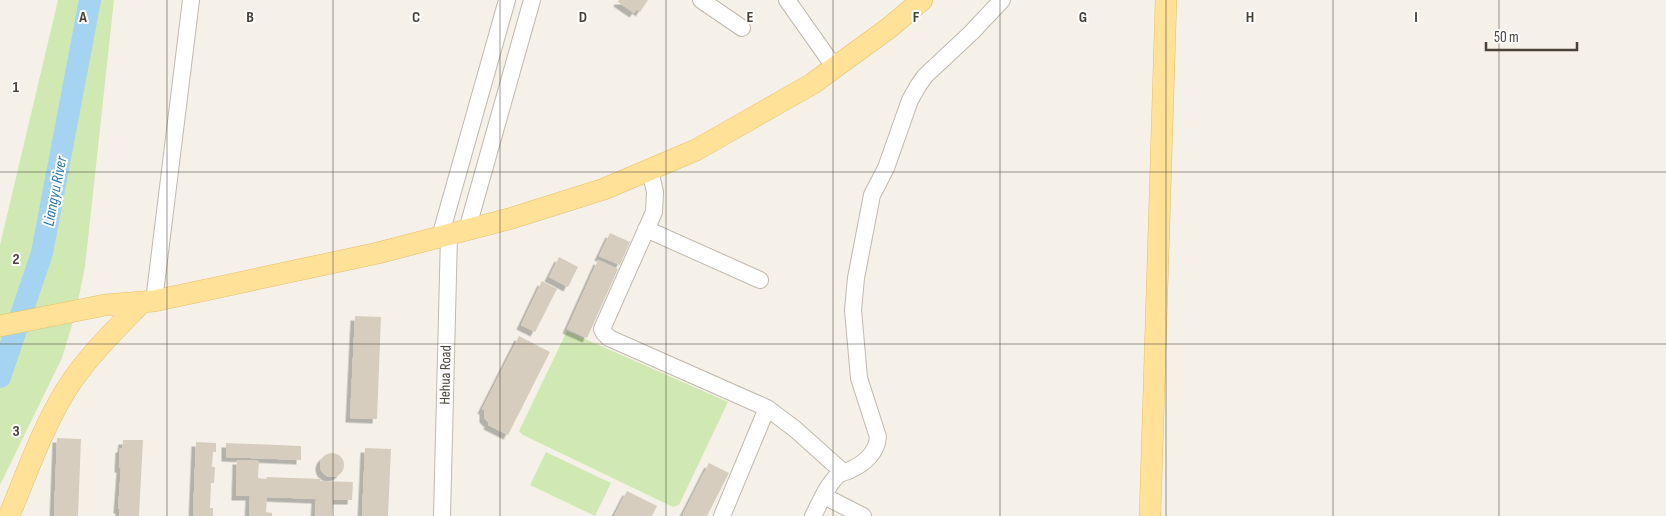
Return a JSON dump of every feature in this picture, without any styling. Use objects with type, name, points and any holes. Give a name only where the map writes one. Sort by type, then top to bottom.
[{"type":"main road","points":[[0,326],[148,302],[378,254],[570,201],[604,189],[696,150],[812,84],[889,28],[922,0]]},
{"type":"main road","points":[[1138,516],[1154,0]]},
{"type":"main road","points":[[1150,516],[1160,143],[1166,0]]},
{"type":"main road","points":[[8,516],[40,442],[66,390],[85,364],[148,302]]},
{"type":"main road","points":[[0,333],[100,310]]},
{"type":"street","points":[[148,302],[191,0]]},
{"type":"street","points":[[452,234],[507,0]]},
{"type":"street","points":[[452,234],[532,0]]},
{"type":"street","points":[[700,0],[742,28]]},
{"type":"street","points":[[787,0],[835,68]]},
{"type":"street","points":[[813,516],[838,476],[843,472],[852,470],[868,458],[876,449],[878,441],[859,378],[854,310],[856,278],[872,195],[886,168],[910,100],[918,86],[925,76],[972,32],[1002,0]]},
{"type":"street","points":[[650,170],[656,200],[654,212],[602,329],[604,333],[609,338],[767,408],[795,429],[843,472]]},
{"type":"street","points":[[646,229],[760,280]]},
{"type":"street","name":"Hehua Road","points":[[442,516],[452,234]]},
{"type":"street","points":[[722,516],[767,408]]},
{"type":"street","points":[[824,496],[863,516]]},
{"type":"green space","points":[[58,0],[114,0],[85,267],[75,315],[62,358],[0,485],[0,245]]},
{"type":"green space","points":[[567,331],[728,402],[679,505],[673,507],[523,435],[519,431]]},
{"type":"green space","points":[[546,452],[611,483],[595,516],[530,485]]},
{"type":"building","points":[[619,0],[648,0],[640,12],[637,9],[634,13],[618,2]]},
{"type":"building","points":[[610,233],[630,242],[620,265],[599,256]]},
{"type":"building","points":[[559,257],[578,267],[568,287],[549,277]]},
{"type":"building","points":[[598,260],[618,269],[587,338],[567,329]]},
{"type":"building","points":[[542,281],[557,289],[535,332],[521,325]]},
{"type":"building","points":[[355,316],[381,317],[377,419],[350,418]]},
{"type":"building","points":[[519,336],[550,352],[508,435],[488,425],[489,423],[484,418],[484,410],[482,409]]},
{"type":"building","points":[[57,438],[81,439],[78,516],[54,516]]},
{"type":"building","points":[[123,440],[143,440],[139,516],[119,516],[120,448],[122,448]]},
{"type":"building","points":[[196,442],[216,443],[212,467],[215,467],[214,483],[211,483],[210,508],[213,508],[213,516],[193,516]]},
{"type":"building","points":[[226,443],[301,446],[301,460],[226,457]]},
{"type":"building","points":[[365,448],[391,449],[388,516],[362,516]]},
{"type":"building","points":[[332,453],[341,456],[344,465],[341,474],[332,477],[323,474],[320,465],[323,456]]},
{"type":"building","points":[[237,460],[259,461],[258,478],[321,479],[320,481],[353,482],[352,500],[333,500],[332,516],[315,516],[316,499],[267,497],[266,512],[272,513],[272,516],[249,516],[250,496],[236,496]]},
{"type":"building","points":[[709,463],[729,473],[707,516],[682,516]]},
{"type":"building","points":[[627,491],[657,506],[652,516],[614,516]]},
{"type":"waterway","name":"Liangyu River","points":[[0,377],[42,253],[90,0]]}]
